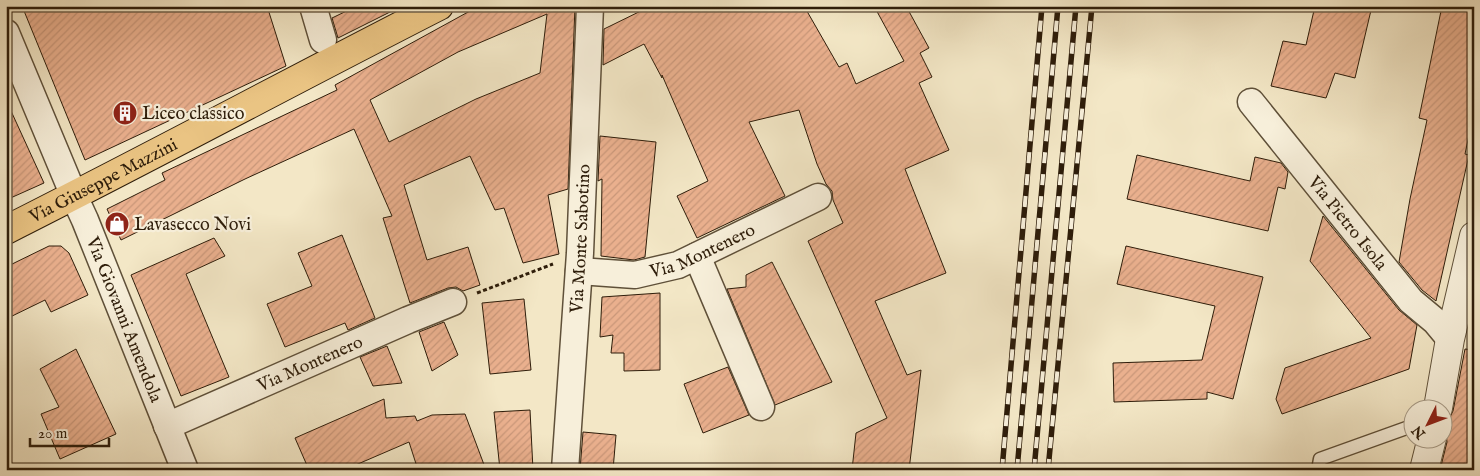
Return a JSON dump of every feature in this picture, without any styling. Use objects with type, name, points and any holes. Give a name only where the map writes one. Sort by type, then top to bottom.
[{"type":"main road","name":"Via Giuseppe Mazzini","points":[[6,230],[439,6]]},
{"type":"street","name":"Via Monte Sabotino","points":[[565,470],[580,262],[590,6]]},
{"type":"street","points":[[321,9],[323,40]]},
{"type":"street","name":"Via Giovanni Amendola","points":[[6,33],[85,220],[185,470]]},
{"type":"street","name":"Via Pietro Isola","points":[[1251,102],[1411,301],[1435,321],[1450,339]]},
{"type":"street","name":"Via Montenero","points":[[580,262],[636,275],[678,265],[818,197]]},
{"type":"street","points":[[1440,398],[1450,339],[1467,300],[1474,236]]},
{"type":"street","points":[[697,256],[761,407]]},
{"type":"street","name":"Via Montenero","points":[[167,426],[453,302]]},
{"type":"street","points":[[1424,470],[1430,448]]},
{"type":"lane","points":[[1318,470],[1320,459],[1402,430]]},
{"type":"path","points":[[453,302],[580,262]]},
{"type":"building","name":"Liceo classico","points":[[22,6],[267,6],[286,66],[85,160]]},
{"type":"building","points":[[357,6],[402,6],[338,38],[332,18]]},
{"type":"building","points":[[479,6],[575,6],[568,189],[548,195],[559,254],[523,263],[504,208],[495,210],[470,156],[404,185],[427,260],[468,247],[480,285],[463,291],[456,287],[448,288],[410,303],[383,218],[392,216],[354,129],[245,179],[121,240],[107,209],[165,180],[162,173],[337,90],[335,85]],"holes":[[[547,14],[540,73],[476,99],[389,142],[370,100],[458,52]]]},
{"type":"building","points":[[651,6],[804,6],[839,67],[847,63],[856,84],[904,61],[874,6],[906,6],[929,48],[920,53],[932,77],[919,83],[949,150],[905,169],[946,273],[875,301],[907,375],[921,370],[909,470],[852,470],[856,433],[887,418],[808,241],[843,223],[833,200],[832,191],[826,184],[817,164],[799,110],[749,122],[785,196],[697,238],[677,196],[708,181],[662,75],[662,78],[644,44],[603,65],[604,29]]},
{"type":"building","points":[[1315,6],[1372,6],[1355,78],[1335,73],[1326,98],[1271,86],[1283,41],[1306,45]]},
{"type":"building","points":[[1442,6],[1474,6],[1474,111],[1465,154],[1469,155],[1436,301],[1422,290],[1399,262],[1427,120],[1419,118]]},
{"type":"building","points":[[6,100],[44,183],[6,200]]},
{"type":"building","points":[[600,136],[656,142],[645,257],[634,260],[601,256],[602,179],[598,181]]},
{"type":"building","points":[[1137,155],[1250,181],[1255,157],[1281,163],[1288,172],[1285,189],[1278,187],[1268,231],[1127,199]]},
{"type":"building","points":[[1323,216],[1399,310],[1417,325],[1409,369],[1282,414],[1276,399],[1285,368],[1371,338],[1310,261]]},
{"type":"building","points":[[342,235],[375,318],[348,330],[345,323],[285,347],[267,304],[312,286],[298,253]]},
{"type":"building","points":[[214,238],[225,256],[186,274],[229,377],[181,396],[131,275]]},
{"type":"building","points":[[49,246],[61,246],[69,253],[88,295],[51,312],[45,300],[6,319],[6,267]]},
{"type":"building","points":[[1126,246],[1263,277],[1233,399],[1207,392],[1207,399],[1114,402],[1113,363],[1202,360],[1215,306],[1117,284]]},
{"type":"building","points":[[772,262],[832,382],[775,405],[727,289],[746,287],[746,275]]},
{"type":"building","points":[[660,293],[660,370],[624,371],[624,353],[611,353],[613,335],[600,337],[602,297]]},
{"type":"building","points":[[524,299],[531,370],[490,374],[482,303]]},
{"type":"building","points":[[444,322],[458,355],[432,371],[419,332]]},
{"type":"building","points":[[387,346],[402,383],[373,386],[360,357]]},
{"type":"building","points":[[76,349],[116,434],[60,459],[41,414],[59,407],[40,369]]},
{"type":"building","points":[[1465,349],[1474,350],[1474,470],[1440,470],[1446,448],[1452,448],[1453,411]]},
{"type":"building","points":[[728,367],[749,415],[703,433],[684,384]]},
{"type":"building","points":[[384,399],[386,418],[415,416],[417,421],[432,415],[465,414],[486,470],[418,470],[409,442],[344,470],[309,470],[295,438]]},
{"type":"building","points":[[530,410],[533,470],[500,470],[494,412]]},
{"type":"building","points":[[583,432],[616,435],[613,470],[580,470]]},
{"type":"railway","points":[[1002,470],[1042,6]]},
{"type":"railway","points":[[1017,470],[1058,6]]},
{"type":"railway","points":[[1034,470],[1076,6]]},
{"type":"railway","points":[[1048,470],[1092,6]]},
{"type":"place","name":"Liceo classico","points":[[125,113]]},
{"type":"place","name":"Lavasecco Novi","points":[[117,224]]}]
